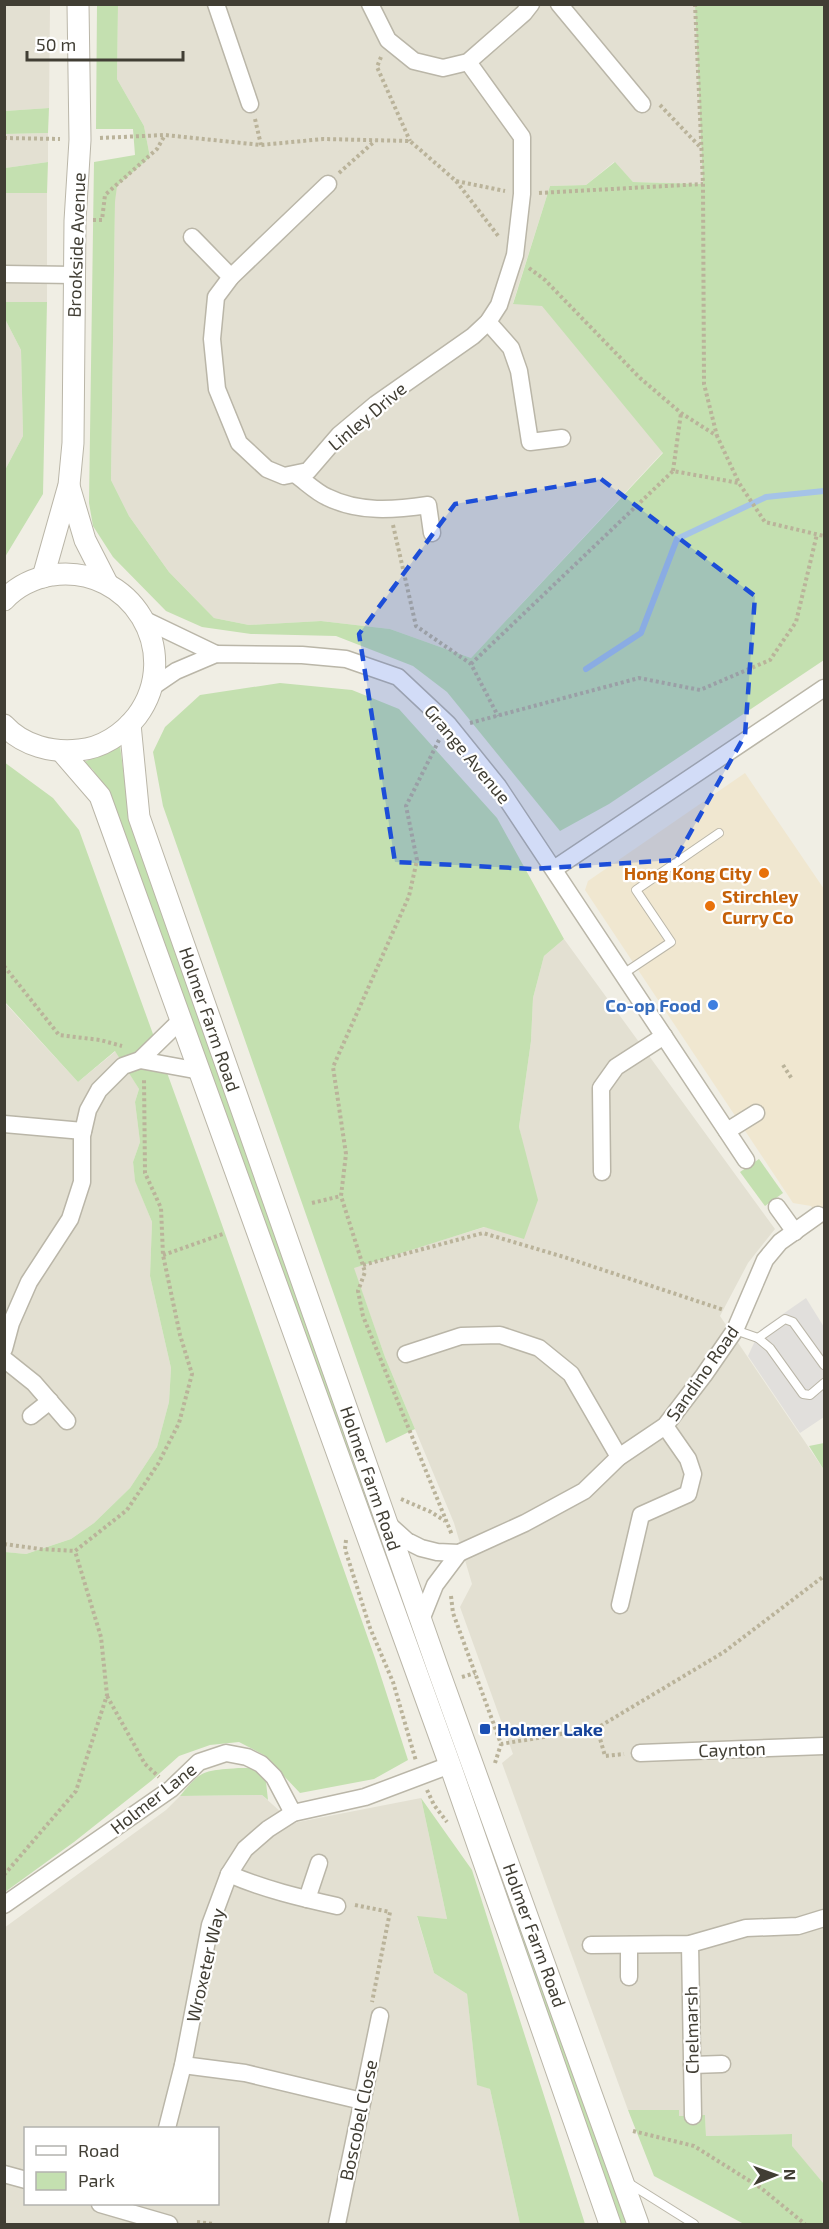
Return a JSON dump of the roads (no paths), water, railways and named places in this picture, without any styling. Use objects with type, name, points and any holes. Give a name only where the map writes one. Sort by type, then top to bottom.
[{"type":"street","name":"Brookside Avenue","points":[[43,577],[69,485],[73,443],[75,221],[80,140],[78,4]]},
{"type":"street","points":[[216,4],[250,104]]},
{"type":"street","points":[[370,4],[388,40],[414,61],[443,68],[468,62],[524,13],[531,4]]},
{"type":"street","points":[[559,4],[642,104]]},
{"type":"street","name":"Linley Drive","points":[[296,475],[308,471],[339,435],[376,404],[473,336],[488,322],[500,305],[515,255],[522,194],[522,137],[468,62]]},
{"type":"street","points":[[328,184],[231,277],[216,297],[212,339],[217,389],[239,442],[267,469],[284,476],[296,475],[325,497],[350,507],[390,510],[429,505],[432,533]]},
{"type":"street","points":[[192,237],[231,277]]},
{"type":"street","points":[[4,274],[74,275]]},
{"type":"street","points":[[488,322],[511,348],[519,371],[530,442],[562,438]]},
{"type":"street","name":"Brookside Avenue","points":[[69,485],[85,540],[107,583]]},
{"type":"street","points":[[4,600],[25,584],[43,577],[62,574],[81,575],[107,583],[132,603],[143,618],[152,640],[155,664],[151,688],[143,707],[130,724],[110,740],[87,749],[62,752],[34,746],[9,731],[4,725]]},
{"type":"street","name":"Grange Avenue","points":[[143,618],[216,654]]},
{"type":"street","name":"Grange Avenue","points":[[151,688],[176,671],[216,654],[302,655],[346,659],[398,677],[448,724],[498,786],[746,1160]]},
{"type":"street","points":[[554,869],[825,688]]},
{"type":"street","name":"Holmer Farm Road","points":[[130,724],[139,817],[386,1522],[638,2224]]},
{"type":"street","name":"Holmer Farm Road","points":[[62,752],[100,796],[450,1765],[610,2224]]},
{"type":"street","points":[[142,1067],[182,1020]]},
{"type":"street","points":[[602,1172],[602,1088],[616,1066],[663,1036]]},
{"type":"street","points":[[4,1349],[11,1323],[29,1282],[70,1219],[82,1182],[83,1131],[88,1110],[99,1090],[123,1066],[200,1071]]},
{"type":"street","points":[[728,1131],[756,1113]]},
{"type":"street","points":[[4,1124],[83,1131]]},
{"type":"street","points":[[777,1207],[795,1232]]},
{"type":"street","name":"Sandino Road","points":[[421,1620],[435,1585],[459,1553],[525,1523],[584,1491],[619,1457],[665,1426],[735,1330],[765,1260],[780,1242],[818,1215]]},
{"type":"street","points":[[406,1354],[461,1336],[500,1335],[538,1348],[571,1374],[619,1457]]},
{"type":"street","points":[[4,1359],[34,1383],[67,1420]]},
{"type":"street","points":[[31,1416],[50,1401]]},
{"type":"street","points":[[620,1605],[640,1515],[688,1494],[693,1474],[688,1459],[665,1426]]},
{"type":"street","points":[[386,1522],[406,1540],[421,1548],[437,1552],[459,1553]]},
{"type":"street","name":"Caynton","points":[[640,1753],[825,1746]]},
{"type":"street","name":"Holmer Lane","points":[[4,1905],[171,1789],[199,1762],[226,1753],[247,1756],[261,1764],[274,1778],[293,1813]]},
{"type":"street","name":"Wroxeter Way","points":[[166,2127],[183,2065],[210,1925],[229,1874],[245,1849],[268,1829],[293,1813],[365,1797],[450,1765]]},
{"type":"street","points":[[307,1899],[319,1863]]},
{"type":"street","points":[[229,1874],[307,1899],[341,1904]]},
{"type":"street","points":[[591,1945],[690,1944],[746,1928],[798,1926],[825,1918]]},
{"type":"street","points":[[629,1944],[629,1977]]},
{"type":"street","name":"Chelmarsh","points":[[690,1944],[693,2116]]},
{"type":"street","name":"Boscobel Close","points":[[337,2224],[362,2102],[376,2009]]},
{"type":"street","points":[[692,2065],[722,2064]]},
{"type":"street","points":[[183,2065],[245,2073],[362,2102]]},
{"type":"street","points":[[4,2174],[24,2179]]},
{"type":"street","points":[[108,2205],[147,2210],[169,2224]]},
{"type":"lane","points":[[623,974],[670,942],[636,890],[719,833]]},
{"type":"lane","points":[[758,1338],[785,1319],[793,1322],[825,1365]]},
{"type":"lane","points":[[735,1330],[758,1338],[780,1359],[803,1394],[810,1395],[825,1383]]},
{"type":"lane","points":[[622,2179],[694,2224]]},
{"type":"waterway","points":[[586,669],[641,633],[677,539],[766,497],[824,491]]},
{"type":"place","name":"Hong Kong City","points":[[764,873]]},
{"type":"place","name":"Stirchley Curry Co","points":[[710,906]]},
{"type":"place","name":"Co-op Food","points":[[713,1005]]},
{"type":"place","name":"Holmer Lake","points":[[485,1729]]}]
